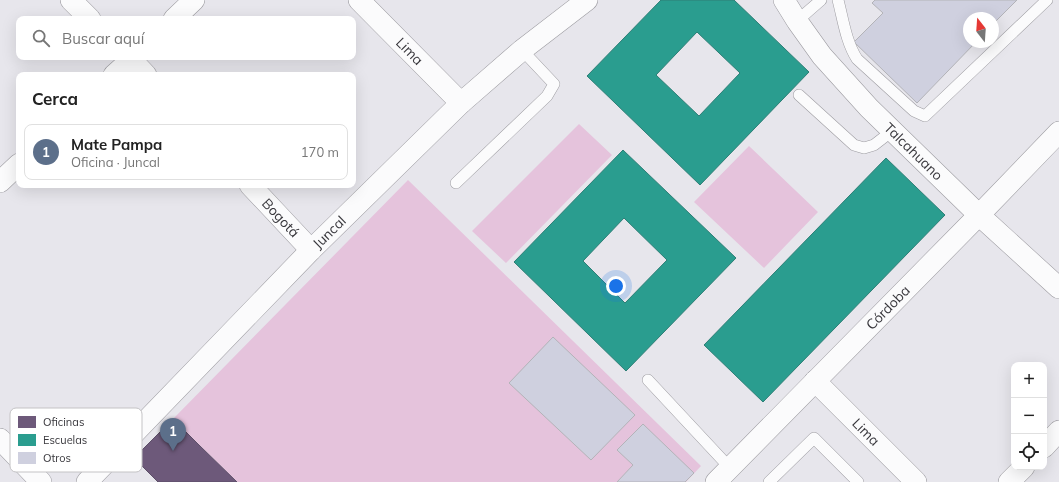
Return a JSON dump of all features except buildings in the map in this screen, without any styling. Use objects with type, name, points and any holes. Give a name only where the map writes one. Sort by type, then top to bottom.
[{"type":"street","points":[[71,0],[87,16]]},
{"type":"street","points":[[177,16],[194,0]]},
{"type":"street","name":"Lima","points":[[359,0],[461,103]]},
{"type":"street","name":"Juncal","points":[[142,425],[311,250],[461,103],[522,50],[587,0]]},
{"type":"street","name":"Talcahuano","points":[[784,0],[822,56],[869,108],[979,215],[1059,288]]},
{"type":"street","points":[[117,72],[129,60]]},
{"type":"street","points":[[133,60],[143,72]]},
{"type":"street","name":"Córdoba","points":[[723,475],[1059,132]]},
{"type":"street","points":[[0,182],[16,167]]},
{"type":"street","name":"Bogotá","points":[[253,188],[311,250]]},
{"type":"street","name":"Lima","points":[[815,381],[916,482]]},
{"type":"street","points":[[1047,444],[1059,431]]},
{"type":"street","points":[[0,439],[10,449]]},
{"type":"street","points":[[1009,482],[1021,470]]},
{"type":"street","points":[[31,472],[41,482]]},
{"type":"street","name":"Juncal","points":[[87,482],[97,472]]},
{"type":"lane","points":[[797,21],[821,0]]},
{"type":"lane","points":[[838,0],[848,43],[857,59],[914,111],[925,116],[1047,0]]},
{"type":"lane","points":[[456,183],[547,96],[554,84],[522,50]]},
{"type":"lane","points":[[799,95],[854,145],[864,148],[874,145],[892,131]]},
{"type":"lane","points":[[648,380],[723,475]]},
{"type":"lane","points":[[769,482],[814,438],[858,482]]},
{"type":"shaded area","points":[[579,124],[612,155],[506,263],[472,231]]},
{"type":"shaded area","points":[[749,146],[818,212],[764,268],[694,202]]},
{"type":"shaded area","points":[[408,180],[701,466],[686,482],[237,482],[173,419]]},
{"type":"place","name":"Mate Pampa","points":[[173,451]]}]
